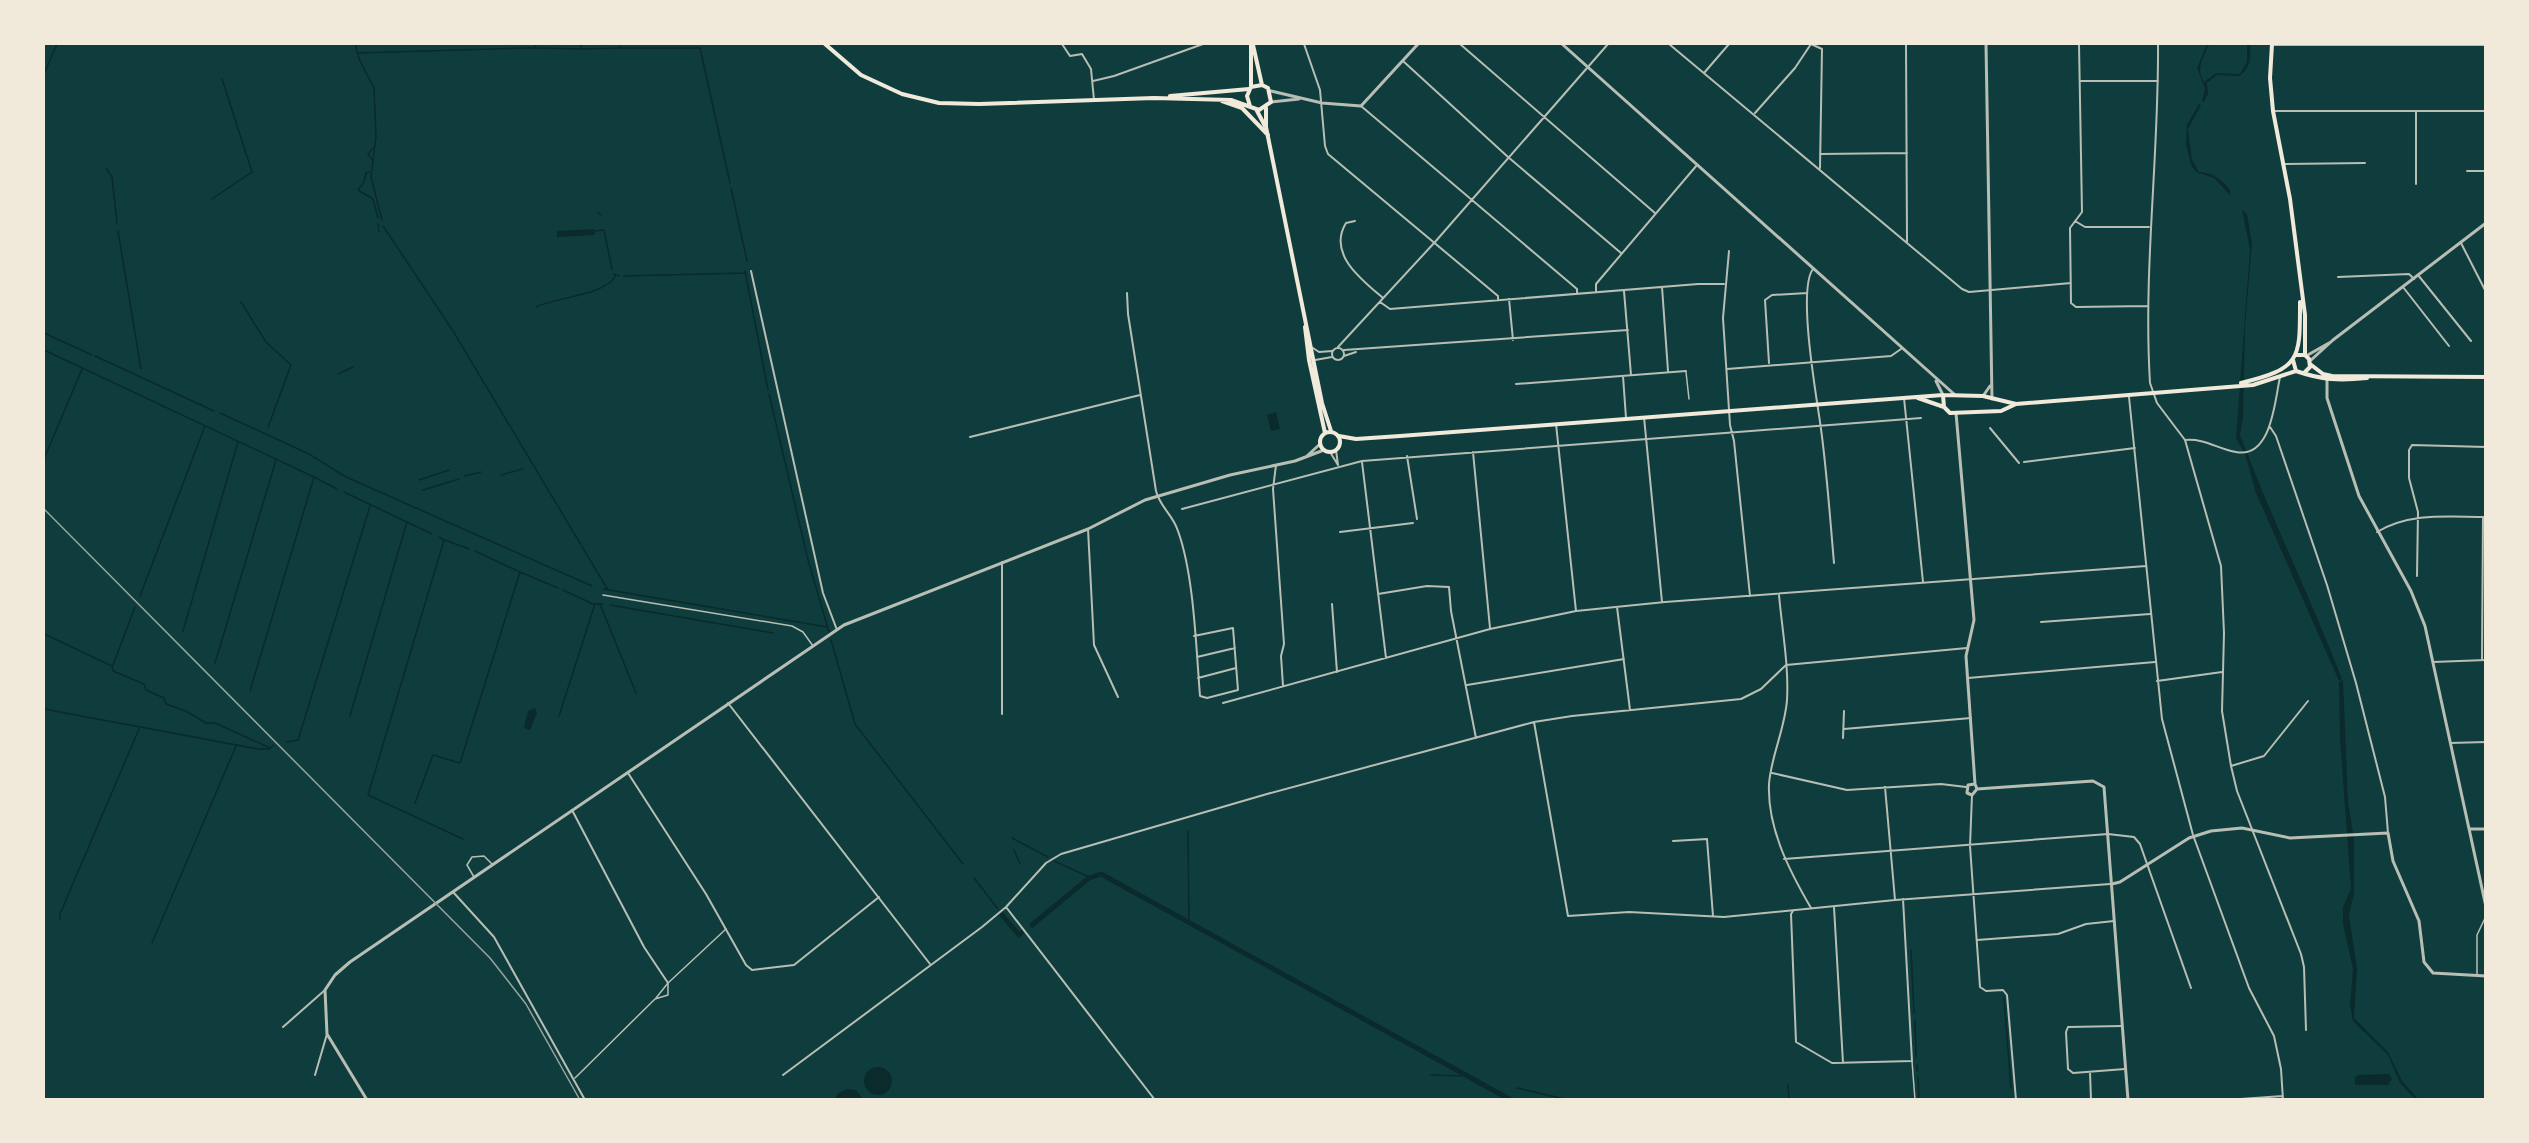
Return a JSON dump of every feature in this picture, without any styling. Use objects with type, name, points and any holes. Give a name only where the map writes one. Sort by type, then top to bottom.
[{"type":"main road","points":[[825,44],[861,75],[920,99],[959,104],[1155,98],[1234,100],[1256,109],[1266,108]]},
{"type":"main road","points":[[1251,44],[1262,85],[1270,92],[1271,102],[1266,108],[1266,127],[1322,403],[1331,431],[1339,436],[1356,439]]},
{"type":"main road","points":[[1250,106],[1247,100],[1250,88],[1251,44]]},
{"type":"main road","points":[[2272,44],[2270,78],[2273,111],[2306,324],[2306,355],[2310,363],[2327,378]]},
{"type":"main road","points":[[1155,98],[1262,85]]},
{"type":"main road","points":[[1217,100],[1242,108],[1268,136]]},
{"type":"main road","points":[[1256,109],[1266,127]]},
{"type":"main road","points":[[2232,386],[2271,375],[2288,366],[2293,360],[2301,340],[2300,291]]},
{"type":"main road","points":[[1304,314],[1309,360],[1325,433]]},
{"type":"main road","points":[[2296,355],[2306,355]]},
{"type":"main road","points":[[2293,360],[2296,371]]},
{"type":"main road","points":[[2304,372],[2310,363]]},
{"type":"main road","points":[[1340,443],[1356,439],[1943,395],[1983,396],[2016,404],[2253,385],[2296,371],[2327,378],[2486,376]]},
{"type":"main road","points":[[1943,395],[1944,408]]},
{"type":"main road","points":[[1916,397],[1956,413],[2001,411],[2016,404]]},
{"type":"main road","points":[[1988,412],[1992,399]]},
{"type":"main road","points":[[1331,431],[1325,433],[1321,438],[1320,444],[1324,450],[1330,452],[1336,450],[1340,443],[1339,436]]},
{"type":"street","points":[[1063,44],[1070,56],[1082,54],[1091,69],[1094,100]]},
{"type":"street","points":[[1093,81],[1114,76],[1203,44]]},
{"type":"street","points":[[1304,44],[1322,103],[1325,146],[1328,154],[1498,296],[1498,300]]},
{"type":"street","points":[[1361,106],[1418,44]]},
{"type":"street","points":[[1460,44],[1655,213]]},
{"type":"street","points":[[1562,44],[1954,395]]},
{"type":"street","points":[[1312,348],[1319,352],[1332,351],[1338,347],[1434,242],[1608,44]]},
{"type":"street","points":[[1669,44],[1962,289],[1969,292],[2071,283]]},
{"type":"street","points":[[1704,73],[1729,44]]},
{"type":"street","points":[[1754,114],[1795,68],[1811,44],[1822,49]]},
{"type":"street","points":[[1820,168],[1821,44]]},
{"type":"street","points":[[1906,44],[1907,242]]},
{"type":"street","points":[[1986,44],[1992,399]]},
{"type":"street","points":[[2079,44],[2082,212],[2070,228],[2071,303],[2076,307],[2149,306]]},
{"type":"street","points":[[2158,44],[2150,227],[2149,306],[2152,392],[2186,440],[2222,571],[2222,711],[2231,766],[2237,791],[2301,954],[2304,967],[2307,1030]]},
{"type":"street","points":[[2272,44],[2486,45]]},
{"type":"street","points":[[1403,61],[1508,157],[1621,253]]},
{"type":"street","points":[[2081,81],[2158,81]]},
{"type":"street","points":[[1270,92],[1322,103],[1361,106],[1577,289],[1577,294]]},
{"type":"street","points":[[1271,102],[1300,98]]},
{"type":"street","points":[[2273,111],[2486,111]]},
{"type":"street","points":[[2416,111],[2416,184]]},
{"type":"street","points":[[1820,154],[1907,153]]},
{"type":"street","points":[[2283,164],[2365,163]]},
{"type":"street","points":[[1596,292],[1596,284],[1697,165]]},
{"type":"street","points":[[2467,171],[2486,171]]},
{"type":"street","points":[[1355,221],[1346,223],[1341,230],[1343,254],[1359,278],[1383,298]]},
{"type":"street","points":[[2075,221],[2085,227],[2150,227]]},
{"type":"street","points":[[2310,363],[2333,340],[2486,223]]},
{"type":"street","points":[[2461,243],[2486,292]]},
{"type":"street","points":[[1729,251],[1724,284],[1723,318],[1732,432],[1750,596]]},
{"type":"street","points":[[1813,269],[1808,275],[1807,293],[1811,362],[1834,563]]},
{"type":"street","points":[[751,271],[823,593],[837,630]]},
{"type":"street","points":[[2338,277],[2409,274],[2414,279]]},
{"type":"street","points":[[2418,275],[2471,341]]},
{"type":"street","points":[[1380,302],[1390,309],[1662,286],[1724,284]]},
{"type":"street","points":[[1662,286],[1668,371]]},
{"type":"street","points":[[2403,287],[2449,346]]},
{"type":"street","points":[[1624,290],[1631,375]]},
{"type":"street","points":[[1127,293],[1126,303],[1157,496],[1178,530],[1188,573],[1194,636],[1198,678],[1200,696],[1207,698],[1238,690],[1232,627],[1194,636]]},
{"type":"street","points":[[1769,364],[1765,300],[1772,295],[1807,293]]},
{"type":"street","points":[[1509,299],[1513,340]]},
{"type":"street","points":[[1338,347],[1359,351],[1628,330]]},
{"type":"street","points":[[1344,356],[1345,338]]},
{"type":"street","points":[[2306,355],[2333,340]]},
{"type":"street","points":[[1727,369],[1891,356],[1901,349]]},
{"type":"street","points":[[1332,351],[1333,357]]},
{"type":"street","points":[[1315,360],[1333,357],[1338,360],[1359,351]]},
{"type":"street","points":[[1516,384],[1686,371]]},
{"type":"street","points":[[1623,376],[1626,418]]},
{"type":"street","points":[[2186,440],[2199,440],[2244,452],[2248,450],[2261,440],[2273,421],[2280,377]]},
{"type":"street","points":[[2327,378],[2327,398],[2353,478],[2377,532],[2416,601],[2433,662],[2486,907]]},
{"type":"street","points":[[1936,379],[1943,395]]},
{"type":"street","points":[[1983,396],[1991,384]]},
{"type":"street","points":[[2129,394],[2162,719],[2193,836],[2249,988],[2271,1027],[2281,1069],[2283,1098],[2226,1100]]},
{"type":"street","points":[[970,437],[1140,395]]},
{"type":"street","points":[[1904,398],[1923,582]]},
{"type":"street","points":[[1956,413],[1974,620],[1966,648],[1977,789]]},
{"type":"street","points":[[1644,417],[1662,602]]},
{"type":"street","points":[[1182,509],[1362,460],[1921,418]]},
{"type":"street","points":[[1556,424],[1576,611]]},
{"type":"street","points":[[2270,427],[2276,436],[2327,585],[2356,682],[2385,796],[2393,861],[2419,921],[2426,967],[2433,973],[2486,976]]},
{"type":"street","points":[[1990,428],[2019,463]]},
{"type":"street","points":[[1305,458],[1320,444]]},
{"type":"street","points":[[2417,576],[2417,517],[2409,478],[2410,447],[2486,447]]},
{"type":"street","points":[[2024,462],[2135,448]]},
{"type":"street","points":[[283,1027],[325,990],[331,979],[344,966],[728,703],[854,620],[1088,529],[1157,496],[1305,458],[1324,450]]},
{"type":"street","points":[[1336,450],[1338,465]]},
{"type":"street","points":[[1330,452],[1338,465]]},
{"type":"street","points":[[1473,452],[1490,629]]},
{"type":"street","points":[[1407,456],[1417,519]]},
{"type":"street","points":[[1362,460],[1386,658]]},
{"type":"street","points":[[1276,465],[1274,483],[1284,644],[1281,656],[1283,687]]},
{"type":"street","points":[[2377,532],[2392,524],[2417,517],[2484,517],[2484,660],[2433,662]]},
{"type":"street","points":[[1340,532],[1413,523]]},
{"type":"street","points":[[1088,529],[1094,645],[1118,698]]},
{"type":"street","points":[[1002,562],[1002,714]]},
{"type":"street","points":[[1224,703],[1490,629],[1576,611],[1662,602],[2146,566]]},
{"type":"street","points":[[1378,594],[1434,586],[1449,587],[1476,738]]},
{"type":"street","points":[[1779,594],[1786,665],[1786,713],[1772,773],[1770,801],[1784,859],[1796,885],[1811,908]]},
{"type":"street","points":[[1332,603],[1337,672]]},
{"type":"street","points":[[1617,606],[1630,711]]},
{"type":"street","points":[[2042,622],[2150,614]]},
{"type":"street","points":[[1196,657],[1235,648]]},
{"type":"street","points":[[783,1075],[1006,907],[1046,863],[1061,854],[1534,722],[1742,699],[1761,689],[1786,665],[1966,648]]},
{"type":"street","points":[[1467,686],[1624,660]]},
{"type":"street","points":[[1968,678],[2155,662]]},
{"type":"street","points":[[1198,678],[1236,668]]},
{"type":"street","points":[[2157,681],[2223,672]]},
{"type":"street","points":[[2231,766],[2264,756],[2308,701]]},
{"type":"street","points":[[728,703],[931,964]]},
{"type":"street","points":[[1843,738],[1844,711]]},
{"type":"street","points":[[1844,729],[1971,718]]},
{"type":"street","points":[[1534,722],[1568,916],[1629,912],[1713,916],[1973,893],[2112,884],[2120,882],[2193,836],[2234,828],[2253,829],[2290,838],[2388,833]]},
{"type":"street","points":[[2450,743],[2486,742]]},
{"type":"street","points":[[627,772],[726,928],[746,966],[752,970],[777,965],[790,966],[879,897]]},
{"type":"street","points":[[1772,773],[1839,789],[1941,783],[1966,787],[1975,784]]},
{"type":"street","points":[[2016,1100],[2007,994],[2003,990],[1986,991],[1980,987],[1970,846],[1972,795],[1977,789],[2095,781],[2102,785],[2108,834],[2128,1100]]},
{"type":"street","points":[[1885,787],[1895,900]]},
{"type":"street","points":[[1966,787],[1967,793],[1972,795]]},
{"type":"street","points":[[572,810],[644,947],[668,983]]},
{"type":"street","points":[[2469,829],[2486,829]]},
{"type":"street","points":[[1784,859],[2108,834],[2134,837],[2147,864],[2192,988]]},
{"type":"street","points":[[1674,841],[1707,838],[1713,916]]},
{"type":"street","points":[[453,892],[494,937],[585,1100]]},
{"type":"street","points":[[1793,910],[1791,915],[1796,1042],[1832,1063],[1912,1061],[1904,899]]},
{"type":"street","points":[[1006,907],[1155,1100]]},
{"type":"street","points":[[1834,907],[1843,1064]]},
{"type":"street","points":[[1977,940],[2058,934],[2086,924],[2114,921]]},
{"type":"street","points":[[315,1075],[327,1034],[325,990]]},
{"type":"street","points":[[2122,1026],[2068,1027],[2066,1032],[2068,1069],[2073,1073],[2126,1069]]},
{"type":"street","points":[[327,1034],[367,1100]]},
{"type":"street","points":[[2090,1072],[2091,1100]]},
{"type":"lane","points":[[1686,371],[1689,399]]},
{"type":"lane","points":[[603,595],[792,626],[803,632],[813,646]]},
{"type":"lane","points":[[474,878],[468,865],[472,857],[484,856],[493,864]]},
{"type":"lane","points":[[2477,976],[2477,935],[2486,916]]},
{"type":"lane","points":[[574,1079],[655,999],[668,983],[726,928]]},
{"type":"lane","points":[[655,999],[669,992],[668,983]]},
{"type":"lane","points":[[1912,1061],[1915,1100]]},
{"type":"water","points":[[2209,44],[2200,68],[2204,82],[2216,73],[2240,74],[2247,62],[2247,44],[2250,44],[2250,61],[2240,76],[2217,75],[2207,83],[2208,94],[2204,102],[2202,101],[2205,89],[2197,68]]},
{"type":"water","points":[[2199,104],[2201,105],[2188,129],[2192,160],[2199,172],[2217,177],[2230,190],[2230,195],[2214,178],[2196,172],[2191,165],[2186,144],[2187,125]]},
{"type":"water","points":[[2242,210],[2247,214],[2252,243],[2245,327],[2243,417],[2240,435],[2330,648],[2342,679],[2339,681],[2256,493],[2245,454],[2236,438],[2250,249]]},
{"type":"water","points":[[594,229],[595,235],[557,237],[557,231]]},
{"type":"water","points":[[1276,412],[1280,429],[1271,431],[1267,415]]},
{"type":"water","points":[[2343,680],[2348,802],[2354,839],[2354,893],[2349,915],[2357,969],[2354,1018],[2388,1052],[2402,1081],[2418,1099],[2415,1099],[2400,1083],[2388,1055],[2353,1021],[2350,1005],[2353,969],[2343,924],[2343,907],[2351,889],[2340,738],[2339,682]]},
{"type":"water","points":[[535,708],[537,713],[530,730],[526,729],[524,726],[528,711]]},
{"type":"water","points":[[878,1067],[888,1071],[892,1081],[888,1091],[878,1095],[868,1091],[864,1081],[868,1071]]},
{"type":"water","points":[[2389,1074],[2392,1079],[2388,1085],[2355,1085],[2355,1077],[2358,1075]]},
{"type":"water","points":[[847,1089],[856,1090],[863,1099],[835,1099],[838,1093]]},
{"type":"waterway","points":[[44,74],[57,44]]},
{"type":"waterway","points":[[355,44],[359,59],[374,88],[376,136],[371,177],[382,220]]},
{"type":"waterway","points":[[358,53],[534,48],[537,44]]},
{"type":"waterway","points":[[580,44],[582,49],[620,48]]},
{"type":"waterway","points":[[620,44],[621,48],[700,48],[730,183]]},
{"type":"waterway","points":[[535,48],[582,49]]},
{"type":"waterway","points":[[212,199],[252,172],[222,79]]},
{"type":"waterway","points":[[373,148],[368,154],[373,161]]},
{"type":"waterway","points":[[106,168],[112,177],[117,223]]},
{"type":"waterway","points":[[369,172],[366,173],[364,182],[358,190],[373,199],[378,218]]},
{"type":"waterway","points":[[731,188],[747,261]]},
{"type":"waterway","points":[[598,212],[601,215]]},
{"type":"waterway","points":[[378,224],[379,232]]},
{"type":"waterway","points":[[383,226],[453,331],[608,590]]},
{"type":"waterway","points":[[595,231],[604,230],[612,269]]},
{"type":"waterway","points":[[118,231],[141,369]]},
{"type":"waterway","points":[[745,271],[768,390]]},
{"type":"waterway","points":[[624,276],[745,273]]},
{"type":"waterway","points":[[613,274],[619,276]]},
{"type":"waterway","points":[[536,307],[603,287],[616,275]]},
{"type":"waterway","points":[[241,302],[266,342],[291,365],[268,427]]},
{"type":"waterway","points":[[44,333],[92,355]]},
{"type":"waterway","points":[[44,350],[314,477]]},
{"type":"waterway","points":[[95,356],[214,411]]},
{"type":"waterway","points":[[338,374],[353,367]]},
{"type":"waterway","points":[[44,459],[82,369]]},
{"type":"waterway","points":[[769,394],[808,560],[829,632]]},
{"type":"waterway","points":[[220,413],[309,454],[346,477],[592,586]]},
{"type":"waterway","points":[[140,596],[205,426]]},
{"type":"waterway","points":[[183,631],[238,442]]},
{"type":"waterway","points":[[215,663],[276,460]]},
{"type":"waterway","points":[[501,475],[523,469]]},
{"type":"waterway","points":[[419,480],[449,470]]},
{"type":"waterway","points":[[465,476],[481,472]]},
{"type":"waterway","points":[[250,691],[314,477],[337,489]]},
{"type":"waterway","points":[[423,490],[459,479]]},
{"type":"waterway","points":[[344,492],[432,534]]},
{"type":"waterway","points":[[287,742],[298,740],[370,506]]},
{"type":"waterway","points":[[350,716],[407,522]]},
{"type":"waterway","points":[[439,537],[444,540],[368,795],[463,839]]},
{"type":"waterway","points":[[445,540],[469,549]]},
{"type":"waterway","points":[[475,551],[520,572]]},
{"type":"waterway","points":[[415,803],[433,755],[460,763],[520,572],[558,588]]},
{"type":"waterway","points":[[603,589],[827,627]]},
{"type":"waterway","points":[[563,590],[593,604],[603,604]]},
{"type":"waterway","points":[[559,716],[595,604]]},
{"type":"waterway","points":[[600,604],[636,693]]},
{"type":"waterway","points":[[610,605],[773,633]]},
{"type":"waterway","points":[[113,665],[135,607]]},
{"type":"waterway","points":[[44,634],[112,666],[113,671],[144,684],[146,690],[164,698],[166,704],[186,711],[206,723],[215,723],[270,748]]},
{"type":"waterway","points":[[831,640],[855,724],[963,864]]},
{"type":"waterway","points":[[44,709],[258,749],[269,749],[274,745]]},
{"type":"waterway","points":[[60,919],[60,914],[139,729]]},
{"type":"waterway","points":[[152,943],[236,746]]},
{"type":"waterway","points":[[1188,831],[1189,923]]},
{"type":"waterway","points":[[1012,838],[1048,857]]},
{"type":"waterway","points":[[1014,850],[1020,864]]},
{"type":"waterway","points":[[1054,861],[1087,876]]},
{"type":"waterway","points":[[1032,925],[1089,878],[1101,874],[1511,1100]]},
{"type":"waterway","points":[[974,878],[998,909]]},
{"type":"waterway","points":[[1002,915],[1019,935],[1021,933]]},
{"type":"waterway","points":[[1911,950],[1914,1013]]},
{"type":"waterway","points":[[2004,998],[2011,1088]]},
{"type":"waterway","points":[[1915,1020],[1916,1057]]},
{"type":"waterway","points":[[1917,1065],[1917,1071]]},
{"type":"waterway","points":[[1431,1075],[1467,1076]]},
{"type":"waterway","points":[[1918,1077],[1919,1100]]},
{"type":"waterway","points":[[1788,1085],[1789,1100]]},
{"type":"waterway","points":[[1517,1088],[1569,1100]]},
{"type":"railway","points":[[44,509],[490,958],[526,1004],[580,1100]]}]
